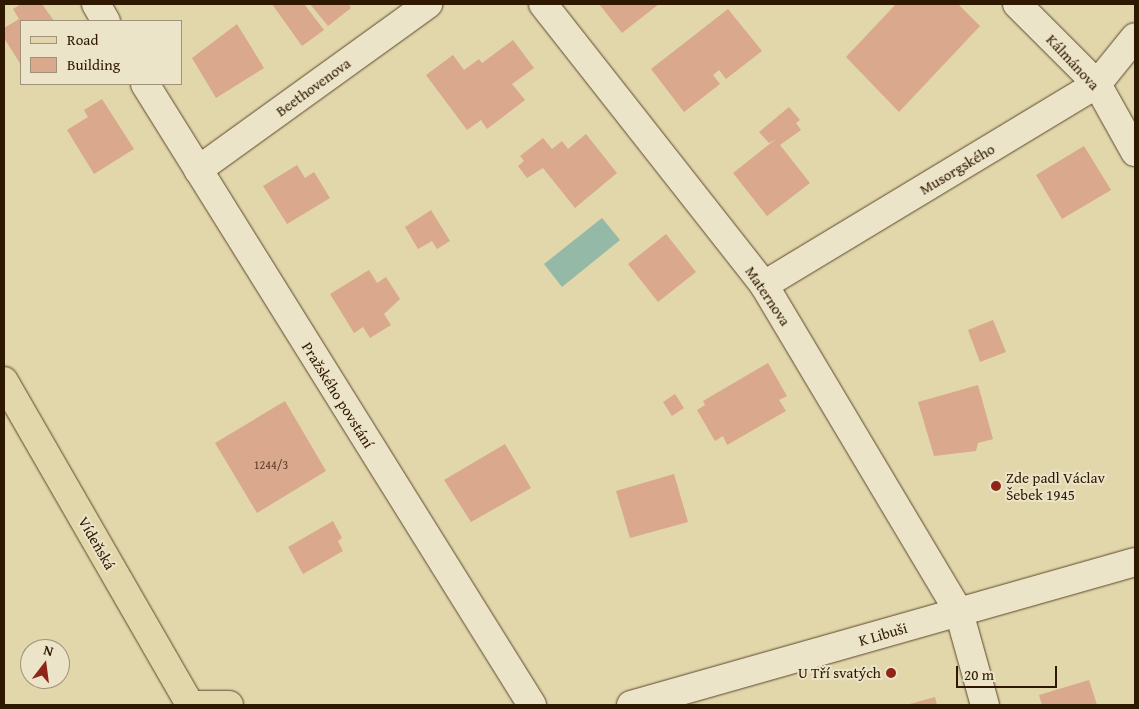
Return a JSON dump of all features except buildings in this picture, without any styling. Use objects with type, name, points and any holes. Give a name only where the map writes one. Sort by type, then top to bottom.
[{"type":"main road","name":"Vídeňská","points":[[4,381],[190,705],[229,705]]},
{"type":"street","points":[[96,4],[105,20]]},
{"type":"street","name":"Beethovenova","points":[[198,170],[428,4]]},
{"type":"street","name":"Maternova","points":[[543,4],[764,285],[959,612],[984,705]]},
{"type":"street","name":"Kálmánova","points":[[1017,4],[1097,84],[1135,152]]},
{"type":"street","name":"Musorgského","points":[[764,285],[1097,84],[1135,37]]},
{"type":"street","name":"Pražského povstání","points":[[146,85],[532,705]]},
{"type":"street","name":"K Libuši","points":[[631,705],[1135,562]]},
{"type":"shaded area","points":[[602,218],[620,240],[562,287],[544,264]]},
{"type":"place","name":"Zde padl Václav Šebek 1945","points":[[996,486]]},
{"type":"place","name":"U Tří svatých","points":[[891,673]]}]
